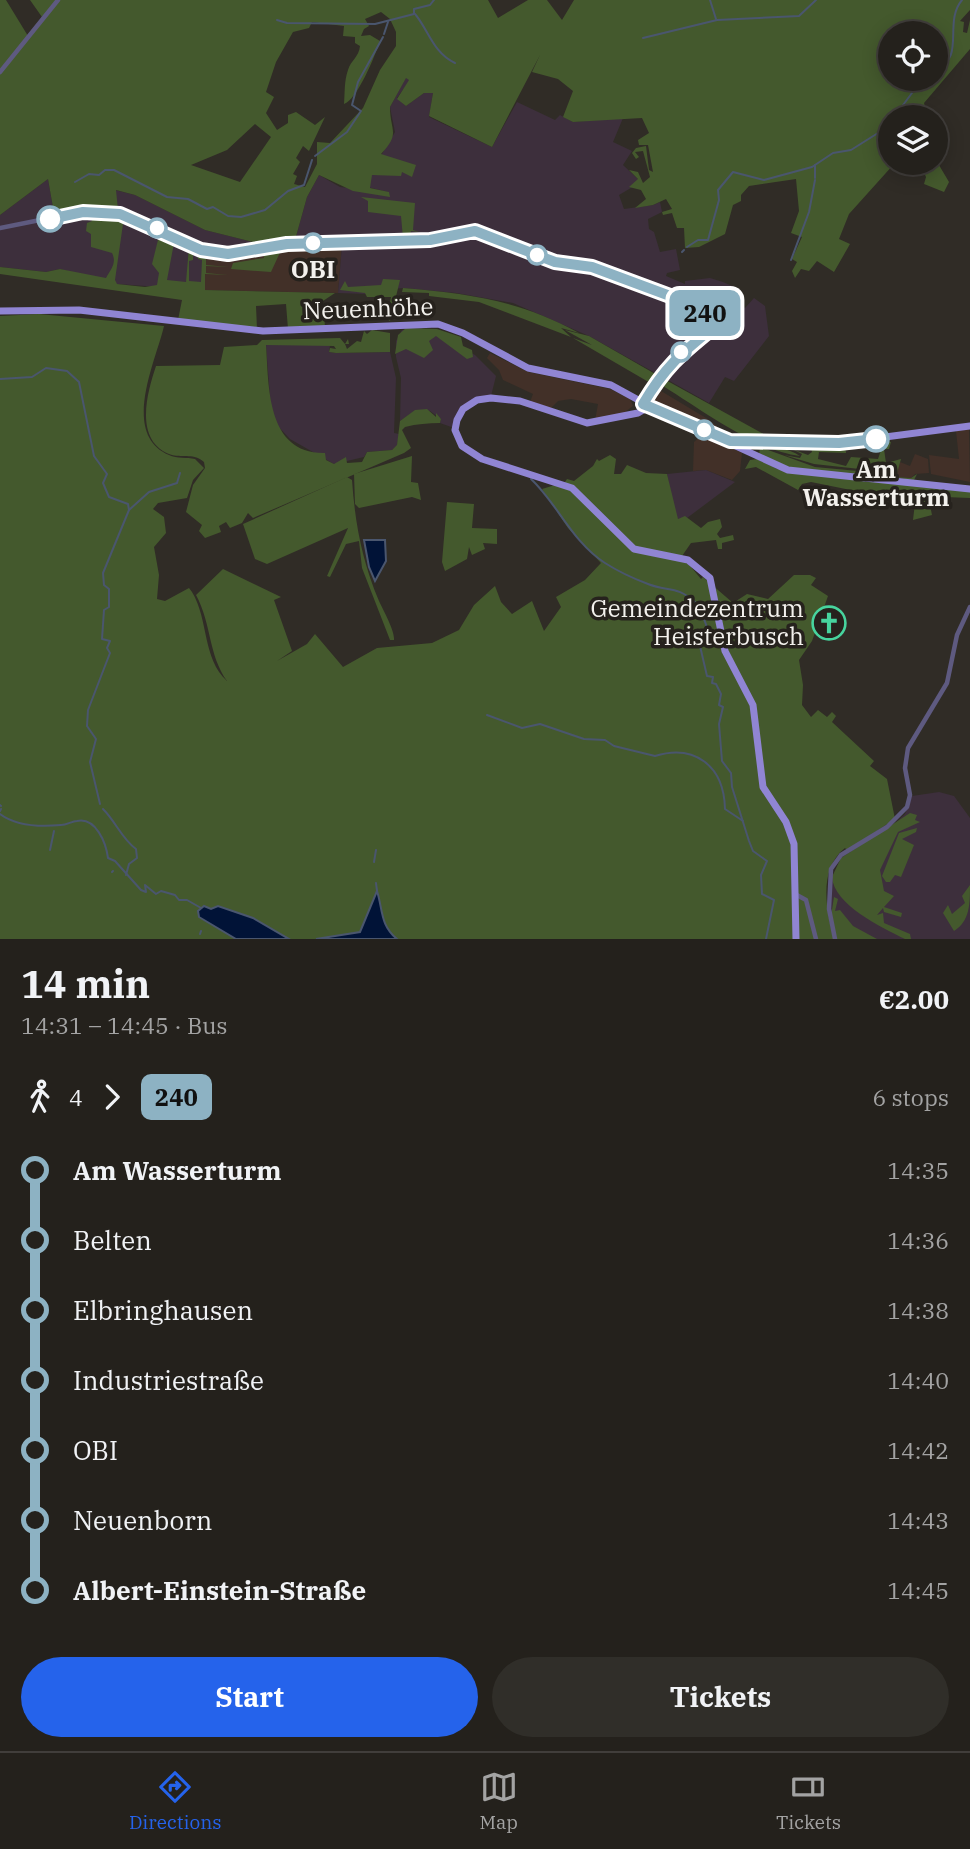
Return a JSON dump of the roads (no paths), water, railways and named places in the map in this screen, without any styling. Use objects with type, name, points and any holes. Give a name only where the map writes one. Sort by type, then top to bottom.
[{"type":"main road","name":"Neuenhöhe","points":[[0,311],[79,310],[263,331],[433,323],[463,333],[520,365],[603,383],[789,470],[970,489]]},
{"type":"main road","points":[[643,404],[643,410],[590,423],[509,399],[481,399],[467,405],[456,421],[460,443],[482,458],[572,488],[634,549],[688,560],[708,575],[715,591],[725,651],[752,700],[762,784],[793,839],[796,939]]},
{"type":"main road","points":[[730,441],[760,443],[877,439],[970,426]]},
{"type":"main road","points":[[750,452],[760,443]]},
{"type":"street","points":[[0,72],[58,0]]},
{"type":"street","points":[[0,228],[80,212],[110,212],[139,219],[201,250],[228,254],[287,244],[443,238],[475,231],[555,262],[592,267],[698,307],[716,323],[676,356],[643,404]]},
{"type":"street","points":[[835,939],[828,909],[832,865],[841,855],[887,827],[908,806],[910,793],[905,768],[908,750],[947,683],[957,635],[970,607]]},
{"type":"street","points":[[795,894],[806,901],[816,939]]},
{"type":"water","points":[[364,540],[385,540],[386,561],[375,581],[369,567]]},
{"type":"water","points":[[377,891],[385,923],[397,939],[316,939],[360,932]]},
{"type":"water","points":[[204,906],[211,909],[218,906],[253,918],[289,939],[236,939],[199,917],[198,911]]},
{"type":"waterway","points":[[277,20],[287,23],[375,24],[414,14],[414,9],[430,5],[434,0]]},
{"type":"waterway","points":[[710,0],[716,19]]},
{"type":"waterway","points":[[643,38],[717,20],[799,16],[816,0]]},
{"type":"waterway","points":[[948,59],[952,48],[954,19],[962,0]]},
{"type":"waterway","points":[[415,14],[436,47],[455,63]]},
{"type":"waterway","points":[[384,34],[388,22]]},
{"type":"waterway","points":[[315,156],[347,132],[361,111],[352,105],[358,82],[383,37]]},
{"type":"waterway","points":[[903,105],[912,91]]},
{"type":"waterway","points":[[687,247],[698,240],[708,240],[719,200],[718,190],[733,172],[764,180],[812,167],[833,153],[851,150],[878,133]]},
{"type":"waterway","points":[[75,182],[89,174],[99,175],[105,170],[114,170],[167,197],[188,199],[207,209],[213,207],[228,216],[241,217],[265,210],[288,191],[304,185],[312,160]]},
{"type":"waterway","points":[[815,165],[815,178]]},
{"type":"waterway","points":[[791,260],[809,212],[815,180]]},
{"type":"waterway","points":[[0,379],[32,377],[46,368],[67,371],[79,382],[94,456],[107,474],[103,483],[109,497],[128,504],[129,510],[103,573],[104,585],[109,589],[109,607],[104,610],[102,639],[110,641],[107,648],[110,653],[88,710],[87,726],[96,739],[90,762],[100,804]]},
{"type":"waterway","points":[[129,510],[149,492],[177,483],[180,473]]},
{"type":"waterway","points":[[531,479],[593,554],[631,577],[689,597],[699,608],[707,627],[700,646],[707,676],[713,677],[712,683],[716,684],[721,694],[719,705],[723,707],[719,724],[722,761],[731,773],[732,787],[753,851],[767,861],[761,875],[762,894],[774,900],[766,939]]},
{"type":"waterway","points":[[487,715],[522,728],[540,724],[584,739],[605,740],[614,746],[655,756],[669,753],[694,756],[713,770],[719,780],[725,809],[743,821]]},
{"type":"waterway","points":[[103,809],[136,849],[137,858],[129,864],[126,875]]},
{"type":"waterway","points":[[0,814],[13,821],[37,826],[63,825],[77,821],[90,823],[99,832],[108,858],[115,861],[141,890],[146,892],[145,885],[156,894],[161,891],[175,895],[179,900],[187,900],[201,908]]},
{"type":"waterway","points":[[50,850],[54,831]]},
{"type":"waterway","points":[[374,862],[376,850]]},
{"type":"waterway","points":[[376,883],[377,891]]},
{"type":"place","name":"OBI","points":[[313,243]]},
{"type":"place","name":"Am Wasserturm","points":[[876,439]]},
{"type":"place","name":"Gemeindezentrum Heisterbusch","points":[[829,623]]}]
